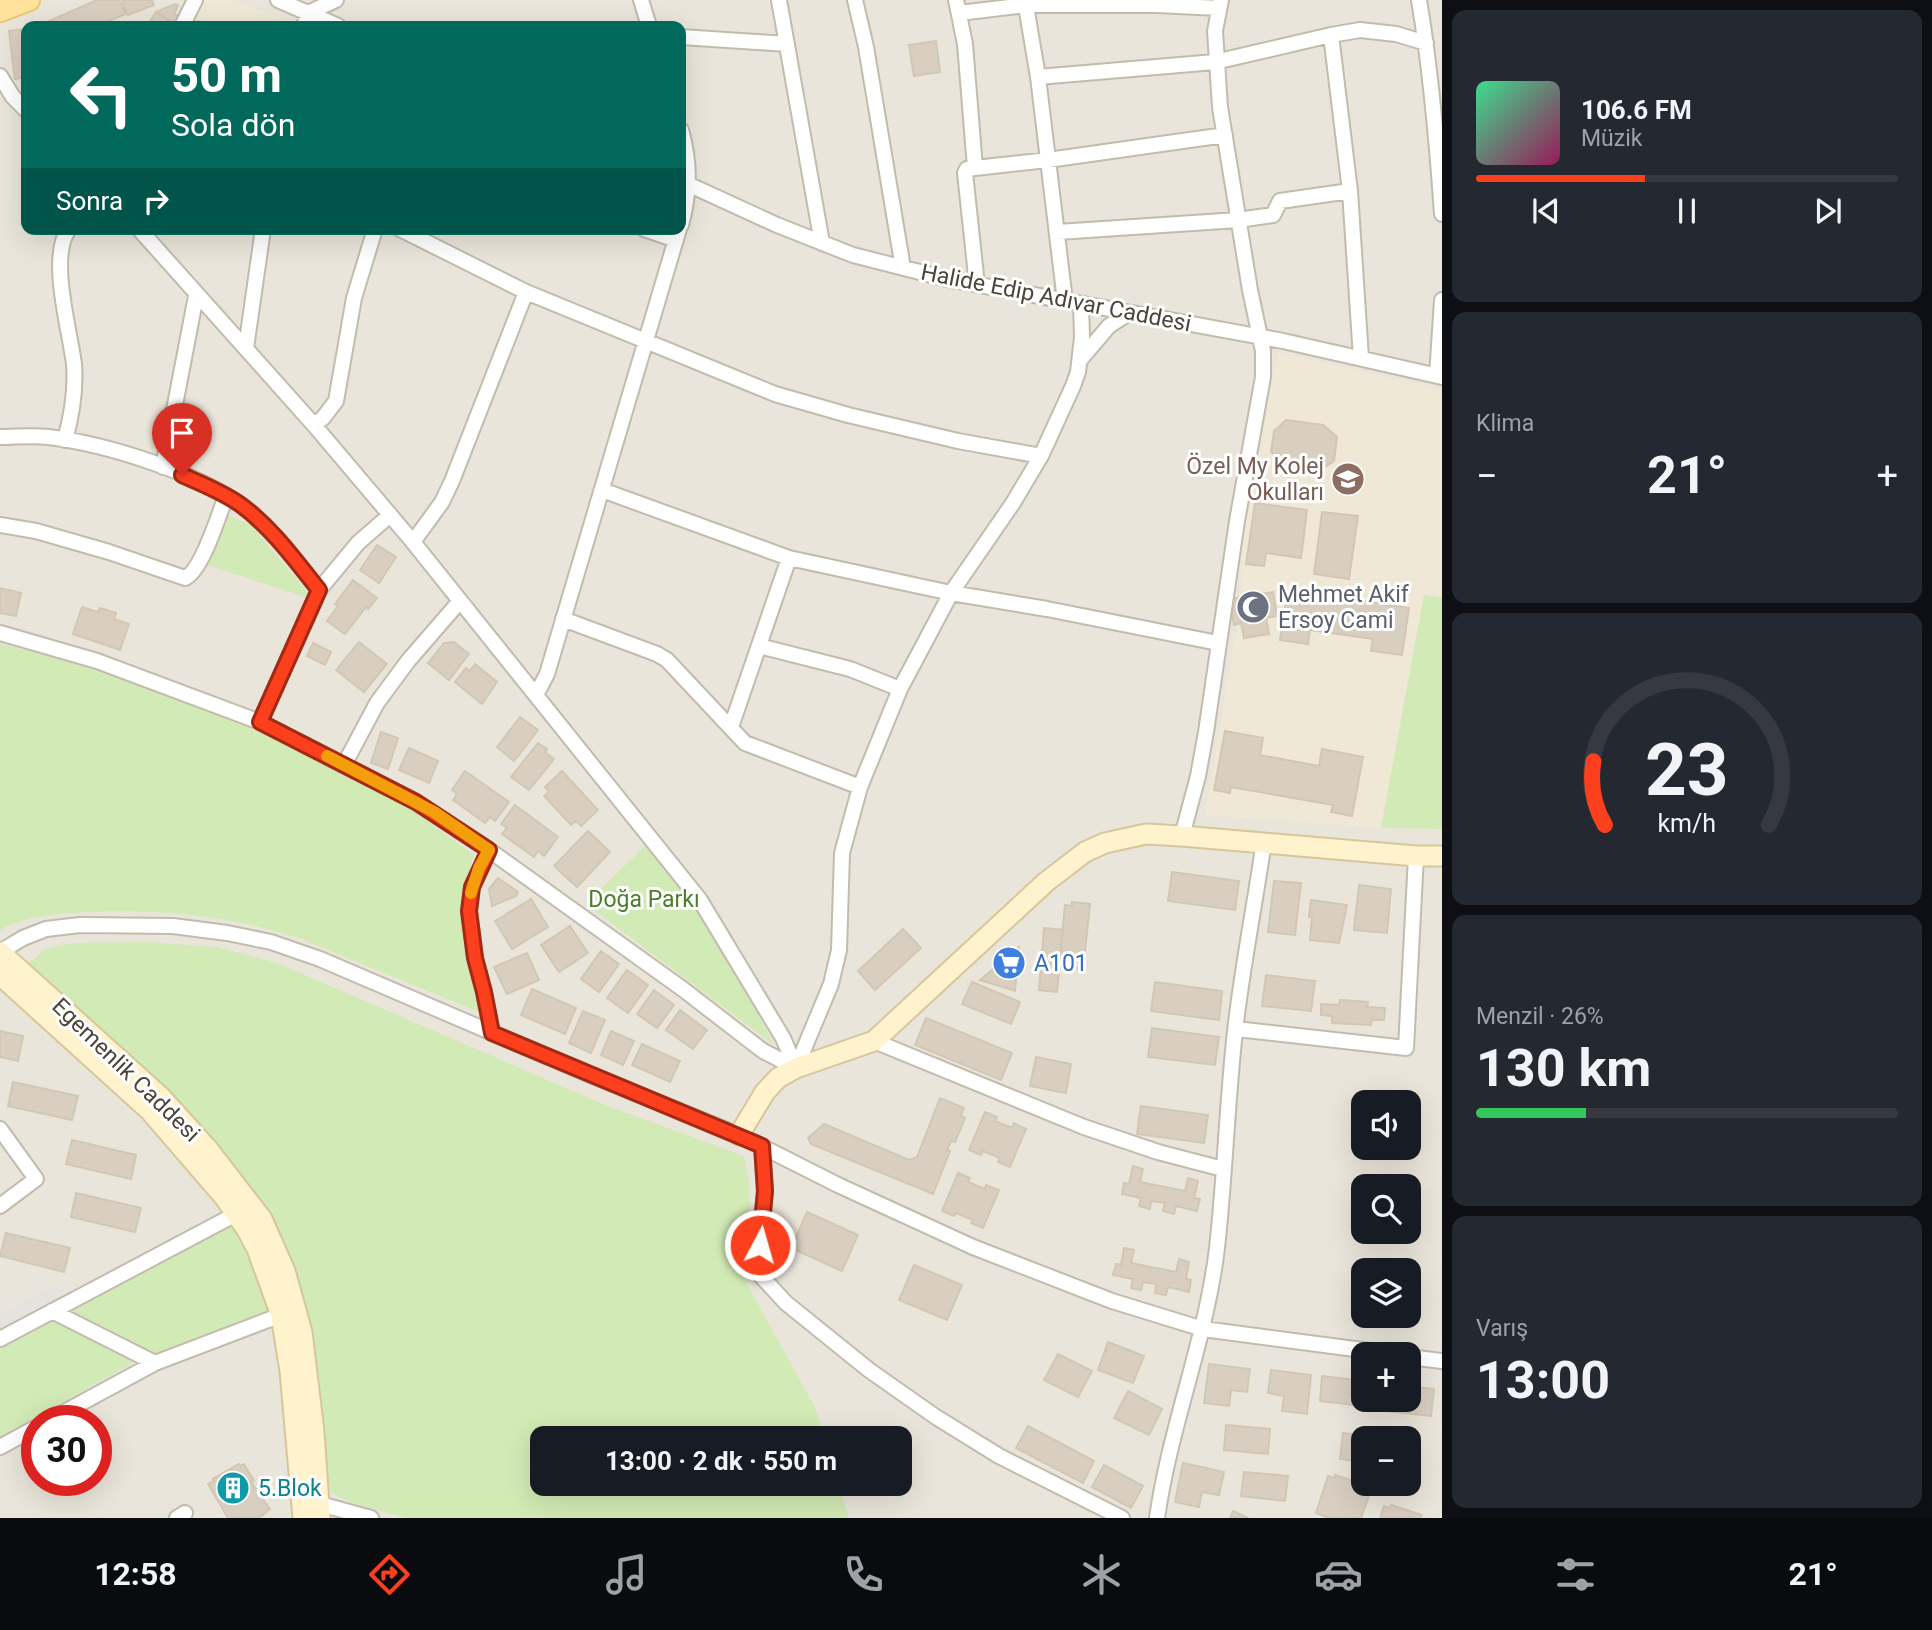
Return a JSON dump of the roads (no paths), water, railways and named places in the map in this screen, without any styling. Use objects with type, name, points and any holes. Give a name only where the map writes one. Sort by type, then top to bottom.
[{"type":"main road","points":[[0,11],[29,0]]},
{"type":"main road","points":[[739,1135],[765,1093],[778,1078],[796,1068],[874,1041],[1046,882],[1085,852],[1105,843],[1146,834],[1442,856]]},
{"type":"main road","name":"Egemenlik Caddesi","points":[[0,952],[161,1097],[208,1149],[262,1220],[285,1271],[302,1332],[312,1408],[320,1511]]},
{"type":"main road","name":"Egemenlik Caddesi","points":[[2,980],[150,1111],[236,1214],[257,1249],[281,1315],[290,1371],[303,1518]]},
{"type":"street","points":[[185,21],[195,0]]},
{"type":"street","points":[[278,0],[306,20],[336,0]]},
{"type":"street","points":[[641,0],[647,21]]},
{"type":"street","points":[[779,0],[822,243]]},
{"type":"street","points":[[855,0],[866,47],[903,268]]},
{"type":"street","points":[[1419,0],[1437,133],[1442,214]]},
{"type":"street","points":[[1026,3],[1038,77],[1065,301]]},
{"type":"street","points":[[975,168],[971,100],[957,6],[1026,3],[1220,4],[1215,32],[1215,62],[1238,220],[1263,351],[1263,377],[1237,521],[1199,772],[1182,836]]},
{"type":"street","points":[[1038,77],[1215,62],[1360,30],[1396,34],[1426,43]]},
{"type":"street","points":[[1331,35],[1350,191],[1360,358]]},
{"type":"street","points":[[686,37],[787,44]]},
{"type":"street","points":[[0,76],[21,105]]},
{"type":"street","points":[[977,285],[965,173],[967,169],[1224,135]]},
{"type":"street","name":"Halide Edip Adıvar Caddesi","points":[[686,183],[822,243],[853,255],[903,268],[977,285],[1259,336],[1439,376]]},
{"type":"street","points":[[1058,232],[1238,220],[1273,215],[1280,201],[1350,191]]},
{"type":"street","points":[[65,440],[74,395],[74,364],[64,310],[61,269],[61,245],[66,235]]},
{"type":"street","points":[[144,235],[314,425],[413,542],[700,900],[783,1038],[796,1068]]},
{"type":"street","points":[[153,235],[153,246]]},
{"type":"street","points":[[246,348],[262,235]]},
{"type":"street","points":[[314,425],[336,401],[354,298],[373,235]]},
{"type":"street","points":[[412,235],[526,292],[797,401],[958,441],[1041,456]]},
{"type":"street","points":[[536,695],[547,674],[678,235]]},
{"type":"street","points":[[413,542],[442,502],[452,481],[526,292]]},
{"type":"street","points":[[163,467],[196,296]]},
{"type":"street","points":[[1439,376],[1442,300]]},
{"type":"street","points":[[796,1068],[831,984],[839,950],[842,853],[860,787],[900,689],[951,593],[1013,503],[1041,456],[1073,386],[1082,337],[1081,304]]},
{"type":"street","points":[[1079,361],[1109,326],[1129,313]]},
{"type":"street","points":[[0,437],[46,437],[111,450],[163,467],[226,496],[264,524],[319,590]]},
{"type":"street","points":[[602,490],[789,558],[951,593],[1219,643]]},
{"type":"street","points":[[0,526],[60,538],[185,578],[191,575],[198,564],[226,496]]},
{"type":"street","points":[[260,722],[319,590],[358,543],[390,515]]},
{"type":"street","points":[[731,727],[789,558]]},
{"type":"street","points":[[344,765],[377,703],[408,661],[460,601]]},
{"type":"street","points":[[563,619],[667,660],[745,743],[860,787]]},
{"type":"street","points":[[0,633],[97,661],[260,722],[434,812],[684,990],[763,1051],[796,1068]]},
{"type":"street","points":[[759,646],[850,669],[900,689]]},
{"type":"street","points":[[1157,1518],[1163,1472],[1203,1329],[1217,1248],[1236,1029],[1264,842]]},
{"type":"street","points":[[489,850],[472,887],[469,911],[475,958],[492,1033]]},
{"type":"street","points":[[1236,1029],[1406,1048],[1416,856]]},
{"type":"street","points":[[0,952],[32,934],[60,926],[139,924],[227,933],[271,942],[320,959],[739,1135],[838,1185],[973,1247],[1112,1301],[1203,1329],[1351,1348]]},
{"type":"street","points":[[874,1041],[1084,1128],[1223,1169]]},
{"type":"street","points":[[0,1129],[36,1179],[0,1206]]},
{"type":"street","points":[[762,1146],[765,1191],[757,1260],[762,1277],[786,1303],[869,1370],[936,1417],[999,1456],[1122,1518]]},
{"type":"street","points":[[0,1339],[236,1214]]},
{"type":"street","points":[[52,1311],[155,1363]]},
{"type":"street","points":[[78,1405],[155,1363],[281,1315]]},
{"type":"street","points":[[1421,1358],[1442,1361]]},
{"type":"street","points":[[0,1447],[21,1436]]},
{"type":"street","points":[[320,1511],[371,1518]]},
{"type":"place","name":"Özel My Kolej Okulları","points":[[1348,479]]},
{"type":"place","name":"Mehmet Akif Ersoy Cami","points":[[1253,607]]},
{"type":"place","name":"A101","points":[[1009,963]]},
{"type":"place","name":"5.Blok","points":[[233,1488]]},
{"type":"park label","name":"Doğa Parkı","points":[[644,899]]}]
